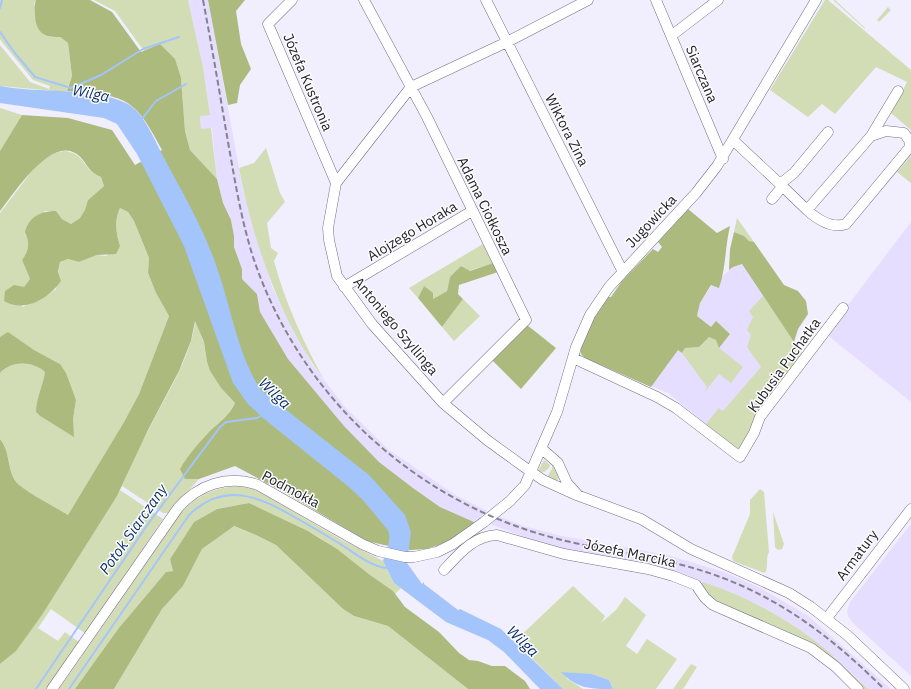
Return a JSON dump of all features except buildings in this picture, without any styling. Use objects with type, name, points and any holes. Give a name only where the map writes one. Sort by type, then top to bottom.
[{"type":"street","name":"Józefa Kustronia","points":[[292,0],[268,24],[336,183]]},
{"type":"street","name":"Adama Ciołkosza","points":[[364,0],[411,87],[526,320],[443,403]]},
{"type":"street","name":"Wiktora Zina","points":[[486,0],[623,272]]},
{"type":"street","name":"Antoniego Szyllinga","points":[[532,472],[487,440],[443,403],[372,324],[337,276],[329,240],[328,228],[336,183],[411,87],[507,42],[588,0]]},
{"type":"street","name":"Siarczana","points":[[656,0],[723,159]]},
{"type":"street","points":[[671,36],[718,0]]},
{"type":"street","name":"Jugowicka","points":[[532,472],[557,412],[573,358],[590,315],[609,287],[696,193],[723,159],[816,0]]},
{"type":"street","points":[[807,210],[871,136],[898,90]]},
{"type":"street","points":[[734,141],[807,210],[825,222],[841,226],[846,224],[910,147],[910,140],[904,132],[886,131],[871,136]]},
{"type":"street","points":[[772,199],[781,186],[794,173],[828,132]]},
{"type":"street","name":"Alojzego Horaka","points":[[344,287],[472,212]]},
{"type":"street","name":"Kubusia Puchatka","points":[[573,358],[663,400],[740,457],[754,433],[760,417],[843,308]]},
{"type":"street","name":"Józefa Marcika","points":[[542,450],[558,463],[571,488],[582,497]]},
{"type":"street","name":"Józefa Marcika","points":[[532,472],[554,485],[641,519],[691,549],[789,593],[826,618],[857,644],[904,689]]},
{"type":"street","name":"Podmokła","points":[[52,689],[178,508],[195,492],[209,485],[229,481],[258,485],[355,541],[378,551],[414,558],[468,540],[510,501],[525,485],[532,472]]},
{"type":"street","points":[[554,485],[564,477]]},
{"type":"street","name":"Armatury","points":[[826,618],[911,509]]},
{"type":"street","name":"Józefa Marcika","points":[[468,540],[500,535],[564,554],[648,569],[690,582],[699,587],[705,598],[713,605],[811,648],[836,667],[858,689]]},
{"type":"street","points":[[444,570],[468,540]]},
{"type":"shaded area","points":[[188,0],[208,0],[243,190],[273,289],[312,364],[344,406],[389,450],[457,496],[487,511],[474,522],[440,507],[379,462],[344,427],[311,389],[288,359],[260,312],[257,294],[242,279],[242,269],[234,247],[234,236],[231,220],[223,203],[217,179],[212,128],[201,130],[200,116],[210,114],[203,67]]},
{"type":"shaded area","points":[[911,222],[911,402],[826,334]]},
{"type":"shaded area","points":[[742,264],[804,356],[756,419],[740,448],[735,448],[668,393],[585,358],[580,351],[581,348],[697,316],[700,303],[712,285],[733,267]]},
{"type":"shaded area","points":[[498,516],[523,526],[562,536],[667,555],[724,572],[760,588],[807,615],[891,689],[868,689],[832,655],[795,627],[766,609],[730,592],[678,574],[554,548],[490,524]]},
{"type":"shaded area","points":[[911,524],[911,676],[852,622],[847,611],[850,602]]},
{"type":"green space","points":[[0,0],[36,0],[34,4],[49,37],[60,37],[68,43],[72,76],[66,92],[0,86],[0,45],[30,82],[49,89],[50,86],[33,80],[0,39]]},
{"type":"green space","points":[[36,0],[90,0],[112,12],[141,52],[160,44],[175,59],[181,78],[185,131],[190,150],[217,179],[223,203],[231,220],[234,236],[234,247],[242,269],[242,279],[257,294],[260,312],[288,359],[344,426],[379,462],[440,507],[474,522],[473,524],[447,542],[427,549],[410,550],[367,541],[289,495],[235,466],[199,479],[185,479],[180,469],[183,464],[210,431],[221,422],[233,408],[235,403],[221,388],[210,371],[204,342],[195,321],[191,341],[179,371],[149,428],[117,496],[42,615],[16,651],[0,664],[0,439],[5,448],[12,474],[17,483],[30,493],[68,515],[124,422],[139,394],[169,316],[156,293],[148,273],[149,258],[134,221],[128,212],[120,208],[116,227],[120,246],[116,254],[97,255],[79,262],[68,259],[60,262],[58,272],[61,281],[56,288],[43,298],[28,305],[12,304],[4,301],[5,291],[14,285],[24,287],[30,279],[22,260],[28,247],[28,240],[25,232],[29,222],[40,214],[56,211],[62,219],[71,224],[80,218],[85,210],[88,200],[104,186],[101,177],[92,172],[82,159],[75,153],[65,151],[54,153],[33,170],[0,211],[0,151],[22,115],[68,118],[112,130],[135,165],[162,150],[144,119],[126,102],[103,95],[67,91],[72,76],[68,43],[60,37],[45,35],[39,30],[35,16]]},
{"type":"green space","points":[[94,0],[188,0],[203,67],[210,115],[200,116],[201,129],[211,128],[217,179],[190,150],[185,131],[181,78],[160,44],[144,51],[115,11]]},
{"type":"green space","points":[[208,0],[245,0],[236,11],[241,44],[251,69],[240,85],[237,103],[228,105]]},
{"type":"green space","points":[[825,0],[828,0],[911,70],[911,130],[891,113],[907,82],[876,67],[835,114],[822,104],[808,117],[770,90]]},
{"type":"green space","points":[[833,0],[835,0],[865,29]]},
{"type":"green space","points":[[888,7],[891,10],[879,22],[877,20]]},
{"type":"green space","points":[[0,108],[22,115],[0,151]]},
{"type":"green space","points":[[266,148],[280,193],[285,202],[267,223],[271,248],[278,253],[274,261],[283,291],[295,321],[323,378],[294,331],[281,305],[260,250],[245,195],[239,168],[254,163]]},
{"type":"green space","points":[[64,151],[71,152],[80,158],[90,170],[101,177],[104,186],[88,200],[86,210],[80,218],[71,224],[62,219],[56,211],[45,211],[25,232],[28,240],[28,247],[22,260],[30,279],[24,287],[22,307],[40,300],[56,289],[60,262],[68,259],[79,262],[97,255],[106,256],[120,246],[116,227],[120,208],[128,212],[134,221],[149,258],[148,273],[156,293],[169,316],[139,394],[124,422],[68,515],[17,483],[12,474],[5,448],[0,439],[0,373],[16,364],[29,364],[40,368],[45,372],[37,402],[36,412],[73,436],[73,419],[76,400],[60,364],[34,350],[8,333],[0,337],[0,213],[38,163],[54,153]]},
{"type":"green space","points":[[911,156],[911,183],[897,172]]},
{"type":"green space","points":[[688,209],[717,233],[730,226],[723,273],[719,288],[711,285],[700,303],[697,316],[711,327],[716,321],[730,334],[719,348],[716,340],[709,337],[699,347],[685,348],[682,353],[678,350],[651,387],[585,358],[581,354],[581,348],[590,324],[608,297],[611,297],[622,281],[653,249],[658,252],[662,247],[658,242]]},
{"type":"green space","points":[[737,218],[754,242],[749,241],[744,236],[734,232]]},
{"type":"green space","points":[[734,232],[744,236],[749,241],[754,242],[784,285],[798,291],[806,301],[808,314],[798,329],[794,342],[742,264],[729,270],[730,249]]},
{"type":"green space","points":[[483,244],[493,263],[450,277],[447,291],[433,299],[424,286],[418,298],[409,288]]},
{"type":"green space","points":[[493,263],[498,272],[459,285],[458,294],[463,299],[442,327],[418,298],[424,286],[433,293],[433,299],[447,291],[450,277],[461,266],[470,271]]},
{"type":"green space","points":[[763,296],[804,356],[756,419],[739,448],[735,448],[706,424],[719,408],[723,411],[761,367],[747,347],[751,335],[747,330],[753,317],[749,311]]},
{"type":"green space","points":[[463,299],[480,316],[454,341],[442,327]]},
{"type":"green space","points":[[195,320],[204,343],[210,371],[221,388],[235,403],[225,419],[210,432],[185,461],[185,479],[199,479],[169,513],[163,513],[122,486],[184,361],[193,333]]},
{"type":"green space","points":[[527,325],[556,348],[521,389],[492,360]]},
{"type":"green space","points":[[8,332],[34,350],[60,364],[66,373],[76,400],[73,419],[74,437],[36,412],[37,402],[45,372],[40,368],[29,364],[16,364],[0,373],[0,337]]},
{"type":"green space","points":[[709,337],[716,340],[719,348],[743,367],[731,383],[719,374],[704,393],[707,387],[682,353],[685,348],[699,347]]},
{"type":"green space","points":[[544,460],[550,465],[549,468],[544,472],[538,471]]},
{"type":"green space","points":[[552,463],[559,478],[556,481],[547,477],[552,469]]},
{"type":"green space","points":[[239,486],[253,489],[265,495],[342,540],[383,561],[394,583],[401,588],[395,594],[322,539],[249,503],[217,509],[194,522],[170,559],[173,571],[166,572],[118,629],[75,689],[59,689],[181,513],[193,501],[207,493],[222,488]]},
{"type":"green space","points":[[760,489],[764,492],[769,552],[765,573],[733,561],[732,557],[750,514],[750,500]]},
{"type":"green space","points":[[120,490],[163,519],[86,634],[51,609],[38,628],[58,641],[65,632],[79,642],[47,689],[0,689],[0,664],[15,651],[42,615]]},
{"type":"green space","points":[[249,503],[308,531],[337,549],[393,591],[405,607],[439,632],[459,653],[469,660],[478,661],[492,666],[505,666],[525,681],[530,689],[468,689],[388,626],[354,616],[343,609],[276,545],[234,526],[202,549],[183,586],[162,609],[114,689],[75,689],[118,629],[166,572],[173,571],[170,559],[194,522],[217,509]]},
{"type":"green space","points":[[773,512],[784,544],[782,549],[778,550],[775,547]]},
{"type":"green space","points":[[233,526],[276,545],[343,609],[354,616],[388,626],[468,689],[114,689],[162,609],[183,586],[202,549]]},
{"type":"green space","points":[[702,582],[753,602],[801,631],[830,653],[868,689],[860,689],[839,666],[713,602],[701,585]]},
{"type":"green space","points":[[573,586],[605,616],[601,623],[616,610],[625,597],[646,615],[626,646],[637,654],[647,639],[677,659],[656,689],[613,689],[609,680],[592,674],[566,678],[583,689],[563,689],[515,641]]},
{"type":"green space","points":[[691,664],[697,667],[683,689],[673,689]]},
{"type":"water","points":[[0,86],[99,95],[114,98],[134,108],[144,120],[153,135],[205,237],[221,281],[240,345],[253,376],[261,390],[369,475],[405,515],[411,532],[407,563],[422,584],[424,582],[424,584],[458,610],[460,609],[501,629],[563,689],[540,689],[504,652],[488,640],[446,622],[394,583],[383,561],[389,541],[389,533],[387,529],[363,500],[349,487],[263,418],[248,404],[233,383],[184,246],[137,154],[117,124],[104,118],[0,103]]},
{"type":"water","points":[[561,672],[592,674],[609,680],[613,689],[585,687],[573,682]]},
{"type":"waterway","points":[[0,8],[2,0]]},
{"type":"waterway","name":"Wilga","points":[[0,32],[14,52],[35,77],[71,88],[101,75],[143,49],[179,37]]},
{"type":"waterway","points":[[141,120],[156,101],[186,84]]},
{"type":"waterway","name":"Potok Siarczany","points":[[36,689],[148,524],[220,427],[226,422],[257,418],[262,415]]},
{"type":"waterway","points":[[69,689],[189,515],[202,504],[216,498],[229,495],[243,496],[270,504],[316,529],[364,560],[386,568]]},
{"type":"railway","points":[[203,0],[236,186],[253,257],[274,308],[301,356],[333,399],[371,438],[413,472],[460,501],[509,524],[562,540],[682,565],[712,574],[740,585],[792,613],[816,629],[884,689]]}]
